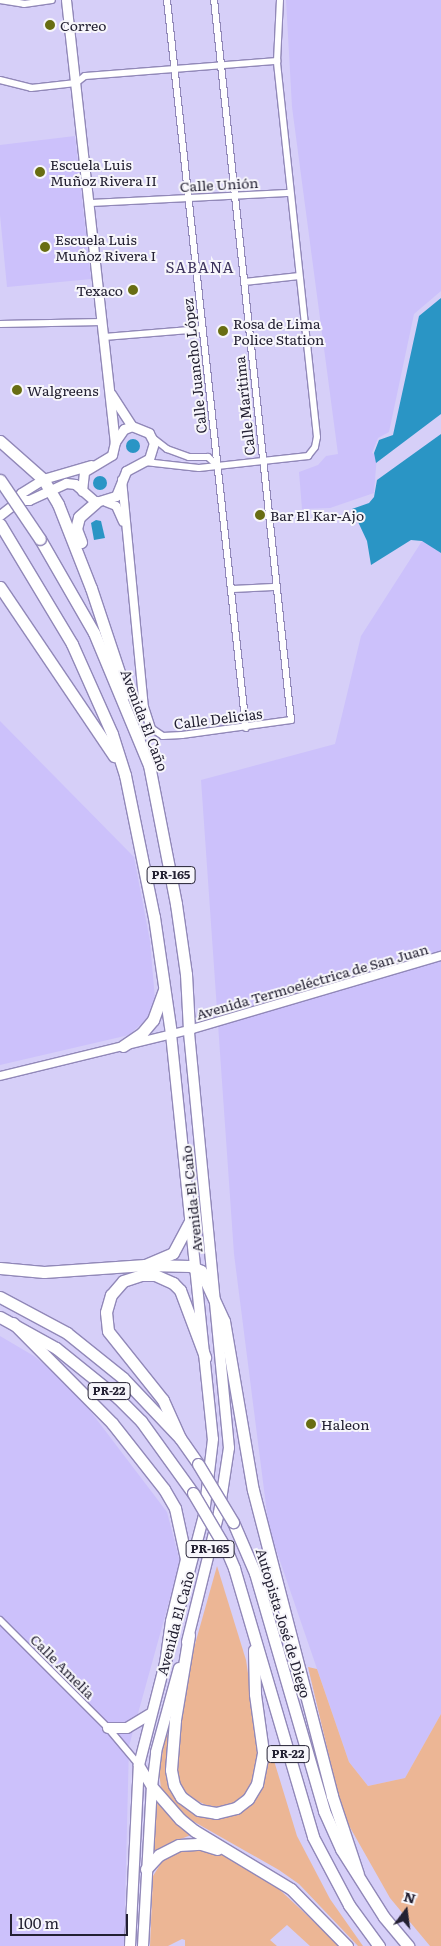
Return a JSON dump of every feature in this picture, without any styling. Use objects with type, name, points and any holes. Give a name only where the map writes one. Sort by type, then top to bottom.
[{"type":"highway","points":[[0,440],[46,484],[58,504],[92,588],[120,667],[133,724]]},
{"type":"highway","name":"Avenida El Caño","points":[[0,480],[40,539],[94,633],[149,765],[176,904],[186,974],[189,1030]]},
{"type":"highway","points":[[92,588],[89,567],[76,529],[78,517],[101,502]]},
{"type":"highway","name":"Avenida El Caño","points":[[0,524],[19,552],[72,644],[112,734],[125,775],[165,986],[171,1034]]},
{"type":"highway","points":[[0,587],[104,739],[125,775]]},
{"type":"highway","points":[[123,1046],[142,1033],[153,1020],[165,986]]},
{"type":"highway","points":[[146,1265],[173,1253],[190,1221]]},
{"type":"highway","points":[[0,1268],[44,1272],[146,1265],[196,1268],[205,1275],[224,1321],[253,1490],[332,1796],[358,1874]]},
{"type":"highway","points":[[180,1438],[163,1400],[108,1331],[106,1312],[110,1295],[123,1282],[141,1275],[155,1276],[173,1283],[180,1290],[205,1357]]},
{"type":"highway","name":"Autopista José de Diego","points":[[0,1296],[59,1328],[123,1378],[180,1438],[198,1464],[233,1522],[255,1573],[324,1810],[341,1849],[384,1917],[408,1946]]},
{"type":"highway","name":"PR-22","points":[[0,1317],[56,1348],[118,1398],[141,1421],[193,1492],[226,1549],[254,1636],[313,1837],[349,1905],[379,1946]]},
{"type":"highway","points":[[13,1323],[101,1411],[164,1489],[175,1508],[186,1559],[171,1621],[165,1663]]},
{"type":"highway","points":[[189,1635],[175,1720],[171,1770],[174,1785],[186,1802],[199,1810],[216,1813],[236,1808],[248,1800],[261,1770],[254,1636]]},
{"type":"highway","points":[[152,1787],[180,1819],[291,1889],[347,1946]]},
{"type":"highway","points":[[146,1869],[159,1855],[179,1845],[201,1844],[233,1854]]},
{"type":"main road","points":[[0,514],[19,500],[21,493],[112,455],[115,442],[66,0]]},
{"type":"main road","points":[[110,394],[132,426]]},
{"type":"main road","points":[[46,484],[66,482],[101,502],[116,496],[126,471],[146,462],[153,453],[153,438],[141,427],[132,426],[124,429],[115,442]]},
{"type":"main road","points":[[82,490],[84,472],[94,464]]},
{"type":"main road","name":"Avenida El Caño","points":[[143,1946],[146,1869],[156,1752],[189,1635],[228,1466],[229,1434],[189,1030]]},
{"type":"main road","name":"Avenida El Caño","points":[[130,1946],[138,1765],[193,1561],[212,1467],[213,1424],[171,1034]]},
{"type":"main road","points":[[108,1728],[127,1728],[142,1723],[151,1714]]},
{"type":"main road","points":[[138,1765],[152,1787]]},
{"type":"street","points":[[0,0],[24,4],[52,0]]},
{"type":"street","name":"Calle Juancho López","points":[[167,0],[246,728]]},
{"type":"street","name":"Calle Marítima","points":[[214,0],[245,282],[275,587],[291,720]]},
{"type":"street","points":[[146,462],[199,468],[308,456],[317,437],[289,193],[277,61],[280,0]]},
{"type":"street","points":[[0,80],[31,88],[76,84],[85,76],[277,61]]},
{"type":"street","name":"Calle Unión","points":[[89,203],[289,193]]},
{"type":"street","points":[[245,282],[299,276]]},
{"type":"street","points":[[0,324],[102,322]]},
{"type":"street","points":[[104,337],[202,329]]},
{"type":"street","points":[[153,438],[167,449],[189,457],[208,457],[218,465]]},
{"type":"street","points":[[122,478],[144,707],[150,728]]},
{"type":"street","points":[[101,502],[121,513],[128,529]]},
{"type":"street","points":[[230,589],[275,587]]},
{"type":"street","name":"Calle Delicias","points":[[150,728],[163,736],[246,728],[291,720]]},
{"type":"street","name":"Avenida Termoeléctrica de San Juan","points":[[0,1076],[189,1030],[441,956]]},
{"type":"street","name":"Calle Amelia","points":[[0,1620],[108,1728],[138,1765]]},
{"type":"shaded area","points":[[286,0],[441,0],[441,291],[414,314],[389,432],[378,438],[372,453],[377,455],[374,493],[330,508],[302,509],[299,472],[318,465],[326,456],[338,454],[292,107]]},
{"type":"shaded area","points":[[75,136],[91,279],[7,287],[0,215],[0,145]]},
{"type":"shaded area","points":[[422,541],[441,553],[441,1714],[405,1778],[368,1786],[349,1762],[269,1529],[234,1254],[201,780],[335,744],[361,636]]},
{"type":"shaded area","points":[[0,721],[134,857],[150,941],[155,999],[150,1016],[129,1035],[0,1065]]},
{"type":"shaded area","points":[[0,1336],[34,1356],[72,1387],[167,1512],[180,1562],[129,1746],[124,1946],[0,1946]]},
{"type":"shaded area","points":[[217,1566],[246,1660],[259,1747],[257,1774],[247,1794],[230,1805],[219,1807],[206,1805],[187,1796],[174,1771],[183,1687]]},
{"type":"shaded area","points":[[308,1667],[317,1669],[349,1762],[368,1786],[405,1778],[441,1714],[441,1946],[430,1946],[390,1898],[343,1815]]},
{"type":"shaded area","points":[[166,1734],[170,1735],[169,1783],[217,1816],[260,1788],[267,1769],[268,1741],[297,1836],[330,1899],[363,1946],[358,1946],[299,1884],[279,1870],[184,1816],[161,1788],[159,1772]]},
{"type":"shaded area","points":[[156,1801],[191,1835],[168,1844],[151,1857]]},
{"type":"shaded area","points":[[184,1846],[218,1851],[265,1876],[340,1946],[310,1946],[287,1925],[270,1940],[277,1946],[185,1946],[185,1940],[182,1939],[168,1946],[150,1946],[153,1876],[166,1855]]},
{"type":"water","points":[[441,298],[441,414],[376,463],[374,453],[379,440],[393,435],[419,316]]},
{"type":"water","points":[[441,434],[441,553],[422,541],[411,540],[371,565],[367,541],[352,509],[369,503],[374,497],[377,480]]},
{"type":"water","points":[[133,439],[138,441],[140,446],[138,451],[133,453],[128,451],[126,446],[128,441]]},
{"type":"water","points":[[100,476],[105,478],[107,483],[105,488],[100,490],[95,488],[93,483],[95,478]]},
{"type":"water","points":[[96,520],[101,521],[105,538],[94,540],[91,523]]},
{"type":"place","name":"Correo","points":[[50,25]]},
{"type":"place","name":"Escuela Luis Muñoz Rivera II","points":[[40,172]]},
{"type":"place","name":"Escuela Luis Muñoz Rivera I","points":[[45,247]]},
{"type":"place","name":"Texaco","points":[[133,290]]},
{"type":"place","name":"Rosa de Lima Police Station","points":[[223,331]]},
{"type":"place","name":"Walgreens","points":[[17,390]]},
{"type":"place","name":"Bar El Kar-Ajo","points":[[260,515]]},
{"type":"place","name":"Haleon","points":[[311,1424]]},
{"type":"district","name":"SABANA","points":[[200,267]]}]
